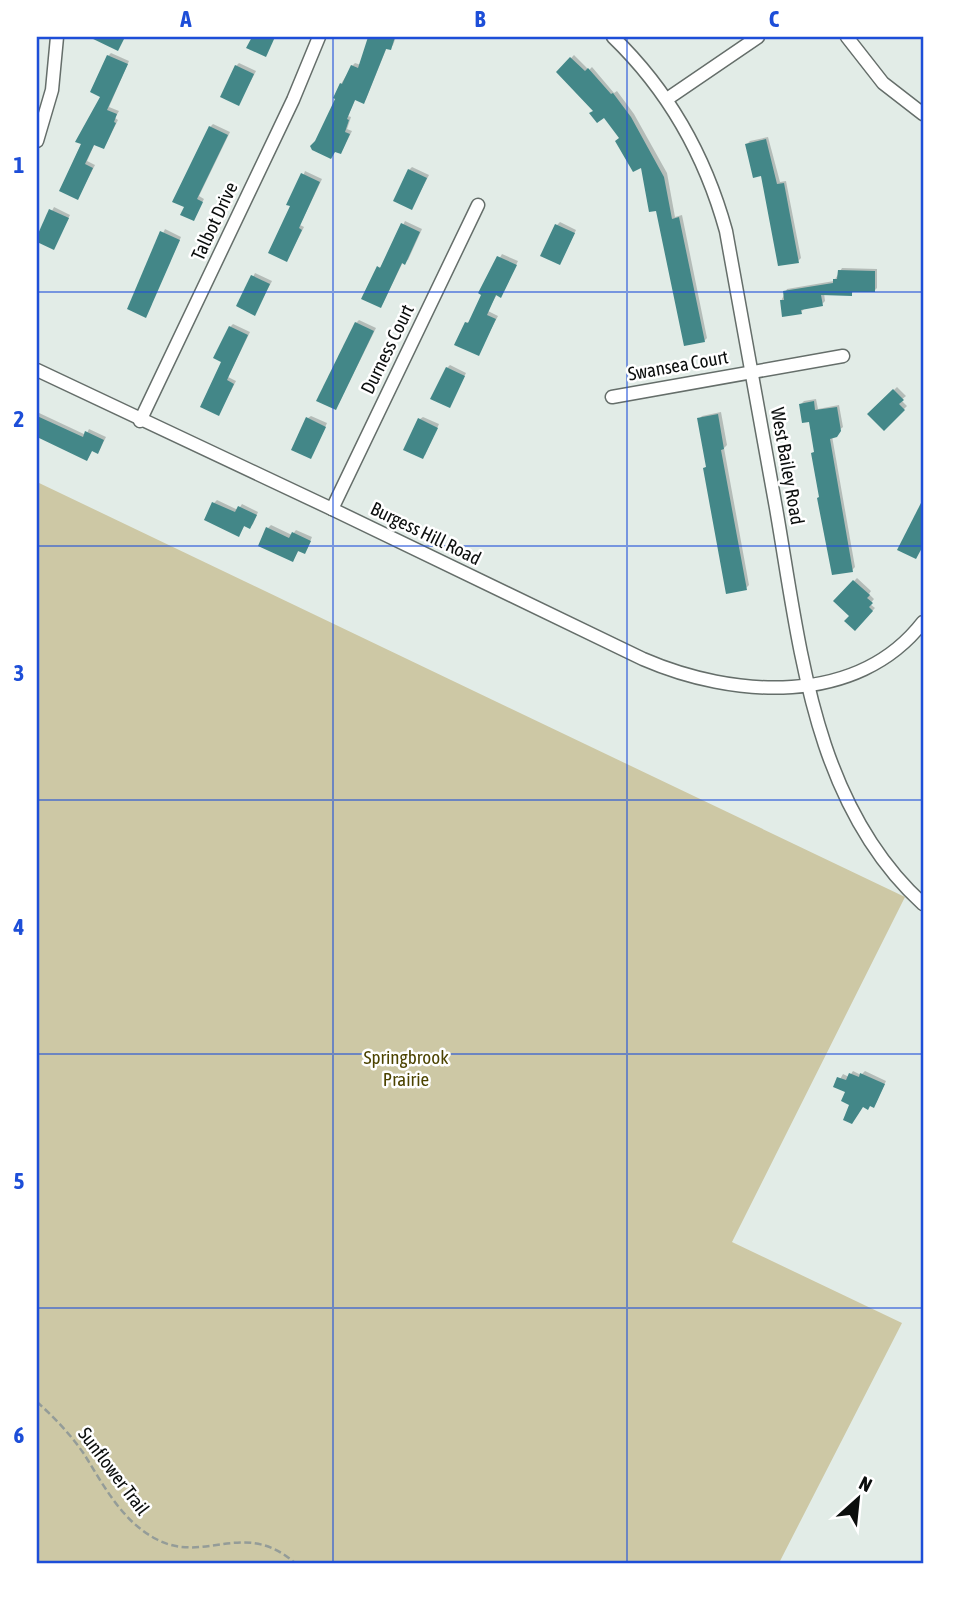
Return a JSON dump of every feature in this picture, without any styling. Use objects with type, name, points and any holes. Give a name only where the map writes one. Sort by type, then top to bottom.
[{"type":"street","points":[[37,138],[52,90],[57,37]]},
{"type":"street","name":"Talbot Drive","points":[[140,421],[293,100],[319,37]]},
{"type":"street","name":"West Bailey Road","points":[[612,37],[633,57],[667,99],[692,140],[717,198],[726,231],[819,729],[856,817],[889,868],[923,904]]},
{"type":"street","points":[[667,99],[758,37]]},
{"type":"street","points":[[848,37],[883,83],[923,114]]},
{"type":"street","name":"Durness Court","points":[[332,509],[478,205]]},
{"type":"street","name":"Swansea Court","points":[[612,397],[843,355]]},
{"type":"street","name":"Burgess Hill Road","points":[[37,370],[670,671],[696,679],[744,687],[783,687],[850,677],[902,645],[923,622]]},
{"type":"path","name":"Sunflower Trail","points":[[37,1402],[67,1432],[125,1515],[146,1533],[173,1546],[189,1548],[248,1542],[275,1550],[295,1563]]},
{"type":"green space","name":"Springbrook Prairie","points":[[37,482],[905,897],[732,1242],[902,1323],[779,1563],[37,1563]]},
{"type":"building","points":[[89,37],[125,37],[118,51]]},
{"type":"building","points":[[252,37],[275,37],[266,57],[246,48]]},
{"type":"building","points":[[368,37],[395,37],[391,50],[386,49],[364,104],[355,100],[345,132],[350,134],[341,154],[335,152],[331,159],[312,150],[310,146],[315,141],[340,83],[342,84],[351,65],[358,68]]},
{"type":"building","points":[[107,55],[128,64],[107,110],[117,114],[116,123],[104,149],[94,145],[85,164],[93,168],[78,200],[59,191],[81,144],[75,142],[100,97],[90,92]]},
{"type":"building","points":[[570,57],[585,71],[588,68],[611,94],[613,93],[631,117],[664,177],[672,219],[679,217],[705,342],[684,346],[656,211],[649,212],[641,168],[633,172],[615,141],[619,138],[604,118],[597,123],[589,113],[593,111],[556,72]]},
{"type":"building","points":[[235,65],[254,74],[239,106],[220,97]]},
{"type":"building","points":[[209,126],[228,135],[197,199],[203,202],[194,221],[180,215],[184,207],[172,202]]},
{"type":"building","points":[[766,139],[777,184],[784,183],[799,263],[778,266],[761,176],[753,178],[745,144]]},
{"type":"building","points":[[408,169],[427,178],[412,210],[393,201]]},
{"type":"building","points":[[301,173],[320,182],[287,262],[268,253],[290,206],[286,205]]},
{"type":"building","points":[[49,209],[69,218],[54,250],[37,242]]},
{"type":"building","points":[[401,223],[420,232],[381,308],[361,299],[377,266],[380,268]]},
{"type":"building","points":[[555,224],[575,233],[560,265],[540,256]]},
{"type":"building","points":[[160,231],[180,240],[146,318],[127,309]]},
{"type":"building","points":[[497,256],[517,265],[501,298],[496,295],[487,315],[496,319],[479,356],[454,345],[465,322],[468,323],[481,295],[478,293]]},
{"type":"building","points":[[838,270],[875,271],[875,292],[852,292],[852,296],[821,295],[823,306],[801,310],[802,314],[782,317],[780,300],[784,300],[783,291],[833,283],[833,279],[837,279]]},
{"type":"building","points":[[251,275],[270,284],[255,316],[236,306]]},
{"type":"building","points":[[355,322],[374,331],[336,410],[316,401]]},
{"type":"building","points":[[229,326],[248,335],[227,380],[234,384],[219,416],[200,407],[221,362],[213,358]]},
{"type":"building","points":[[446,367],[465,376],[450,408],[430,399]]},
{"type":"building","points":[[893,389],[904,400],[899,404],[905,410],[884,431],[867,414]]},
{"type":"building","points":[[814,401],[815,410],[837,407],[841,431],[837,437],[830,439],[853,572],[832,575],[817,498],[809,422],[802,423],[799,404]]},
{"type":"building","points":[[718,414],[724,449],[721,450],[747,590],[726,594],[703,468],[706,467],[697,418]]},
{"type":"building","points":[[37,416],[83,437],[85,431],[104,440],[98,454],[92,451],[87,461],[37,437]]},
{"type":"building","points":[[306,417],[326,427],[311,459],[291,450]]},
{"type":"building","points":[[418,418],[438,428],[423,459],[403,450]]},
{"type":"building","points":[[923,499],[923,546],[916,559],[897,550]]},
{"type":"building","points":[[212,502],[235,512],[238,506],[257,515],[250,529],[244,526],[239,537],[204,520]]},
{"type":"building","points":[[266,527],[289,538],[292,532],[311,541],[305,554],[298,551],[293,562],[258,546]]},
{"type":"building","points":[[853,580],[870,595],[867,598],[873,603],[869,607],[873,611],[855,631],[844,621],[849,616],[833,601]]},
{"type":"building","points":[[849,1073],[859,1077],[860,1073],[885,1084],[874,1108],[870,1106],[868,1110],[863,1107],[852,1124],[843,1120],[849,1105],[841,1101],[845,1092],[833,1087],[837,1077],[846,1080]]}]
